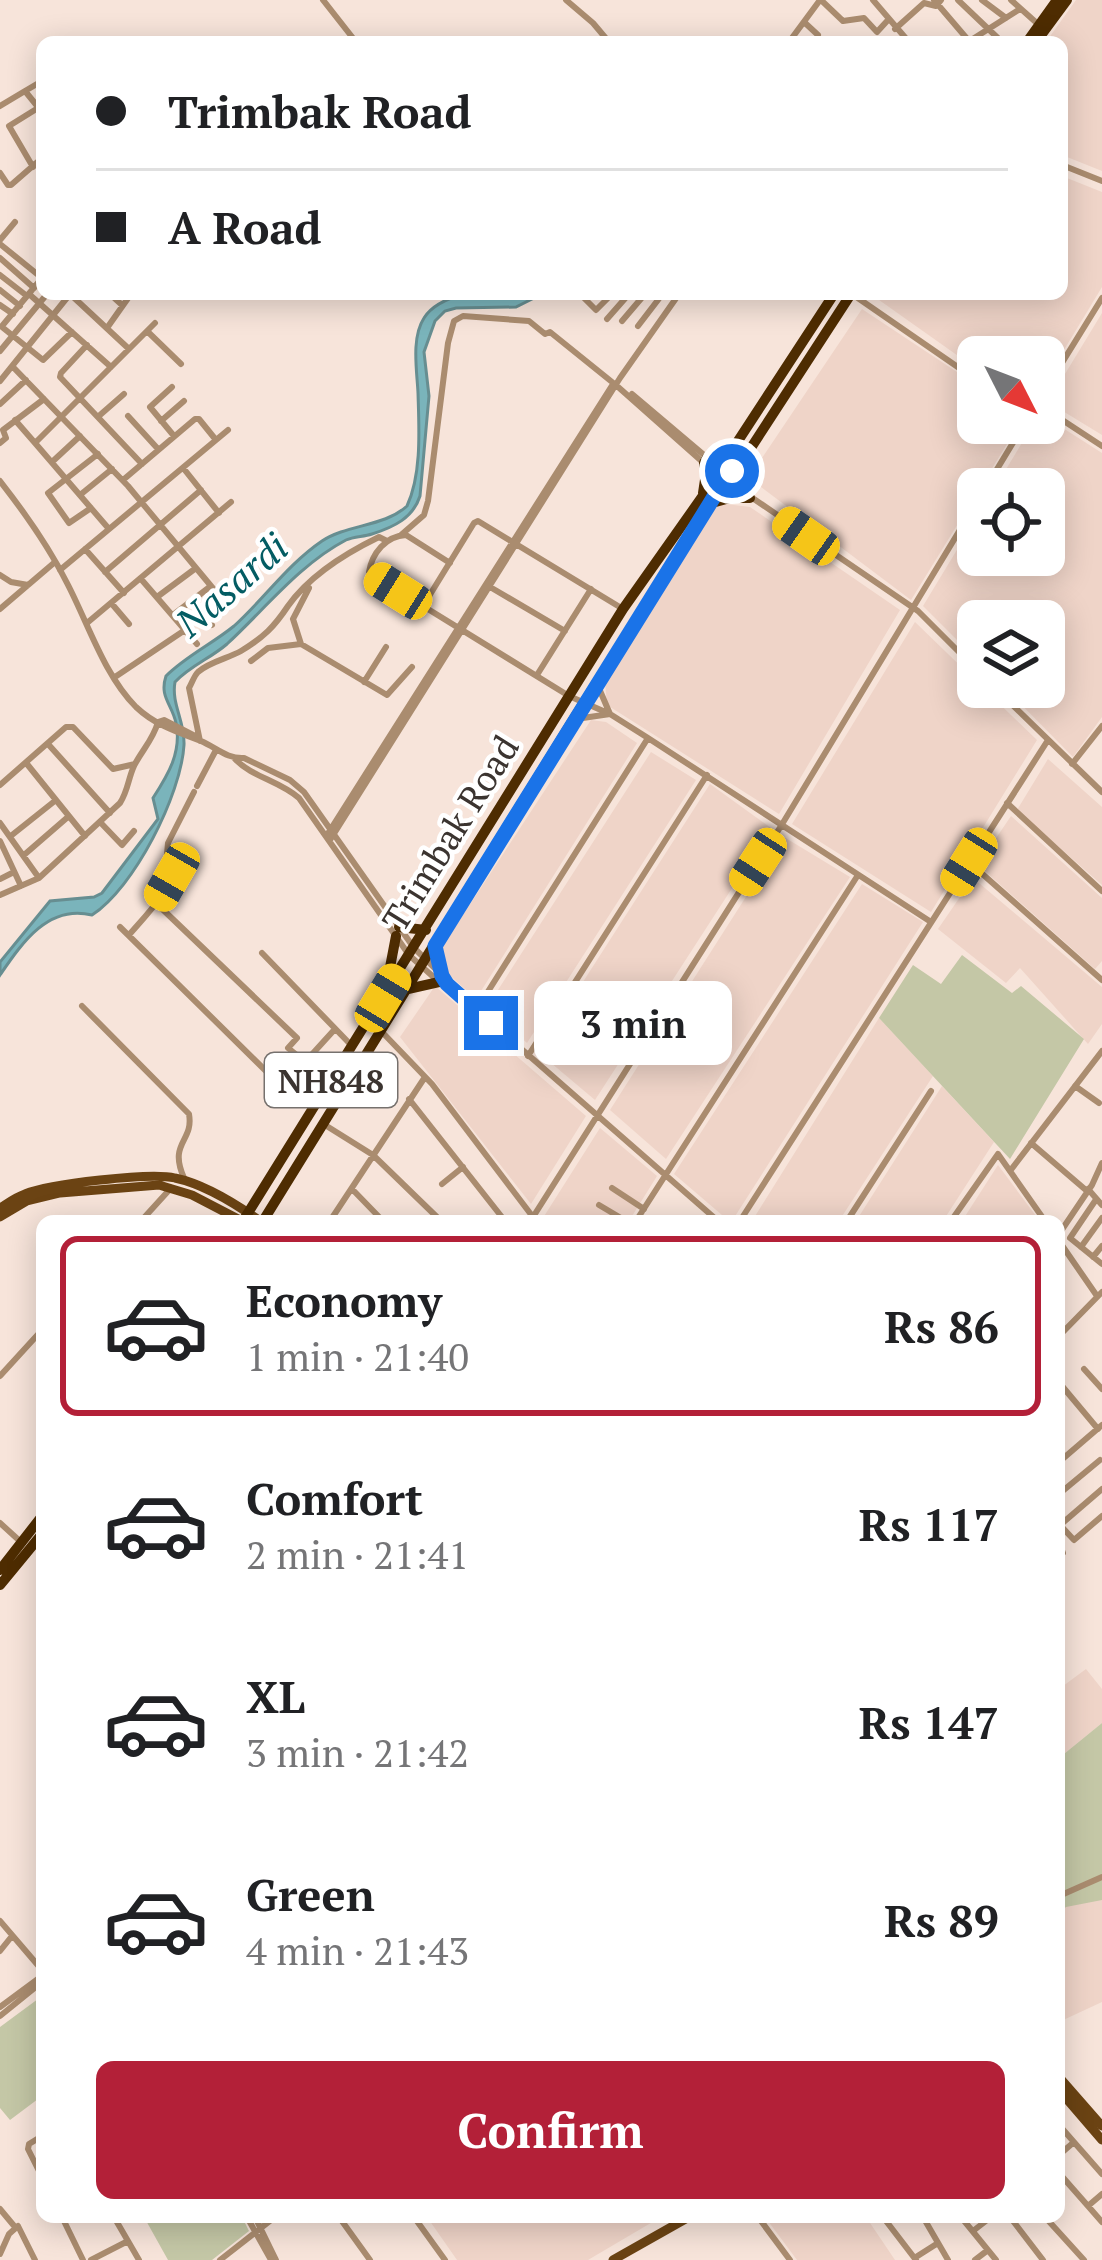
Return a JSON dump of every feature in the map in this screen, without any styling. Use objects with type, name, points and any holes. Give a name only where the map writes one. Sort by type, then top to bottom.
[{"type":"highway","points":[[1031,36],[1057,0]]},
{"type":"highway","points":[[1040,36],[1067,0]]},
{"type":"highway","name":"Trimbak Road","points":[[242,1215],[322,1081],[352,1046],[412,952],[623,609],[723,477],[737,445],[831,300]]},
{"type":"highway","name":"Trimbak Road","points":[[723,477],[744,458],[847,300]]},
{"type":"highway","points":[[737,445],[706,461],[706,501],[749,498],[743,480],[744,458]]},
{"type":"highway","name":"Trimbak Road","points":[[269,1215],[706,501]]},
{"type":"highway","points":[[383,998],[397,931],[425,930]]},
{"type":"highway","points":[[408,989],[443,981],[435,946]]},
{"type":"highway","points":[[0,1570],[36,1524]]},
{"type":"highway","points":[[0,1586],[36,1541]]},
{"type":"main road","points":[[0,1208],[24,1194],[50,1187],[153,1176],[186,1181],[242,1215]]},
{"type":"main road","points":[[0,1217],[27,1201],[60,1193],[140,1186],[171,1187],[242,1215]]},
{"type":"main road","points":[[1065,2084],[1102,2126]]},
{"type":"main road","points":[[1065,2097],[1102,2140]]},
{"type":"main road","points":[[602,2260],[667,2223]]},
{"type":"main road","points":[[613,2260],[678,2223]]},
{"type":"street","points":[[323,0],[351,36]]},
{"type":"street","points":[[566,0],[604,36]]},
{"type":"street","points":[[794,36],[821,0],[844,21],[864,18],[878,32],[888,20]]},
{"type":"street","points":[[958,0],[995,36]]},
{"type":"street","points":[[982,0],[1006,19]]},
{"type":"street","points":[[1011,0],[1039,25]]},
{"type":"street","points":[[876,1],[903,36]]},
{"type":"street","points":[[895,29],[924,4],[935,6],[938,1],[970,36]]},
{"type":"street","points":[[980,36],[1020,9]]},
{"type":"street","points":[[804,22],[818,34]]},
{"type":"street","points":[[0,106],[36,84]]},
{"type":"street","points":[[25,91],[36,105]]},
{"type":"street","points":[[34,167],[10,126],[36,112]]},
{"type":"street","points":[[0,173],[11,185],[36,165]]},
{"type":"street","points":[[1068,167],[1102,181]]},
{"type":"street","points":[[0,223],[12,226],[0,242],[36,273]]},
{"type":"street","points":[[0,258],[36,300]]},
{"type":"street","points":[[0,275],[30,293]]},
{"type":"street","points":[[36,286],[1,328],[45,360],[72,332]]},
{"type":"street","points":[[0,290],[20,306]]},
{"type":"street","points":[[1065,358],[1102,298]]},
{"type":"street","points":[[36,300],[111,367]]},
{"type":"street","points":[[0,351],[42,300]]},
{"type":"street","points":[[0,381],[65,300]]},
{"type":"street","points":[[77,300],[129,349]]},
{"type":"street","points":[[117,300],[122,305]]},
{"type":"street","points":[[107,328],[126,300]]},
{"type":"street","points":[[607,319],[623,300]]},
{"type":"street","points":[[640,300],[625,318],[649,337]]},
{"type":"street","points":[[638,326],[658,300]]},
{"type":"street","points":[[331,835],[617,382],[675,300]]},
{"type":"street","points":[[860,300],[957,367]]},
{"type":"street","points":[[0,305],[13,314]]},
{"type":"street","points":[[931,922],[610,714],[569,696],[369,572],[387,542],[424,514],[454,321],[463,316],[529,321],[545,334],[550,332],[617,382],[749,498],[913,608],[957,651]]},
{"type":"street","points":[[35,443],[155,323]]},
{"type":"street","points":[[147,331],[181,364]]},
{"type":"street","points":[[87,345],[60,374],[142,464]]},
{"type":"street","points":[[13,367],[123,480],[226,604]]},
{"type":"street","points":[[0,404],[26,380]]},
{"type":"street","points":[[172,387],[150,407],[174,436]]},
{"type":"street","points":[[99,416],[124,394]]},
{"type":"street","points":[[0,443],[7,438],[3,430],[44,399]]},
{"type":"street","points":[[161,421],[184,401]]},
{"type":"street","points":[[0,415],[35,443],[109,529]]},
{"type":"street","points":[[128,416],[158,450]]},
{"type":"street","points":[[123,480],[196,418],[216,440]]},
{"type":"street","points":[[1065,422],[1102,446]]},
{"type":"street","points":[[2,604],[85,549],[228,430]]},
{"type":"street","points":[[51,462],[80,436]]},
{"type":"street","points":[[91,508],[69,523],[48,493],[98,454]]},
{"type":"street","points":[[183,468],[219,513]]},
{"type":"street","points":[[80,495],[112,469]]},
{"type":"street","points":[[0,481],[28,517],[115,677],[137,708],[292,792],[331,835],[423,964],[711,1215]]},
{"type":"street","points":[[105,572],[201,490]]},
{"type":"street","points":[[87,623],[231,502]]},
{"type":"street","points":[[423,606],[478,521],[623,609]]},
{"type":"street","points":[[401,535],[450,562]]},
{"type":"street","points":[[536,1215],[957,535]]},
{"type":"street","points":[[197,739],[189,688],[198,672],[267,632],[324,570],[350,551],[379,537],[387,542]]},
{"type":"street","points":[[85,549],[124,593]]},
{"type":"street","points":[[157,597],[196,568]]},
{"type":"street","points":[[1,577],[28,585]]},
{"type":"street","points":[[141,579],[197,644]]},
{"type":"street","points":[[293,620],[310,585]]},
{"type":"street","points":[[488,585],[565,631]]},
{"type":"street","points":[[172,615],[211,586]]},
{"type":"street","points":[[537,675],[591,589]]},
{"type":"street","points":[[192,600],[212,625]]},
{"type":"street","points":[[111,603],[129,624]]},
{"type":"street","points":[[286,609],[301,644]]},
{"type":"street","points":[[115,677],[185,630]]},
{"type":"street","points":[[250,661],[268,648],[301,644],[387,695],[412,667]]},
{"type":"street","points":[[364,682],[386,647]]},
{"type":"street","points":[[546,681],[566,686],[579,680]]},
{"type":"street","points":[[546,681],[555,688],[561,710]]},
{"type":"street","points":[[597,682],[610,714]]},
{"type":"street","points":[[1015,708],[1102,791]]},
{"type":"street","points":[[573,720],[610,714]]},
{"type":"street","points":[[0,895],[39,878],[110,812],[127,792],[135,764],[161,723]]},
{"type":"street","points":[[1072,764],[1102,726]]},
{"type":"street","points":[[0,785],[66,727],[73,727],[129,785]]},
{"type":"street","points":[[476,1010],[648,738]]},
{"type":"street","points":[[744,1215],[1048,740]]},
{"type":"street","points":[[47,744],[110,812]]},
{"type":"street","points":[[129,935],[157,904],[174,872],[166,854],[168,843],[216,750]]},
{"type":"street","points":[[26,763],[85,836]]},
{"type":"street","points":[[113,769],[135,764]]},
{"type":"street","points":[[528,1056],[707,775]]},
{"type":"street","points":[[3,836],[56,800]]},
{"type":"street","points":[[1007,803],[1102,891]]},
{"type":"street","points":[[24,855],[69,816]]},
{"type":"street","points":[[100,822],[122,845],[134,831]]},
{"type":"street","points":[[3,836],[39,878]]},
{"type":"street","points":[[3,836],[21,886]]},
{"type":"street","points":[[969,862],[1101,977]]},
{"type":"street","points":[[0,878],[14,872]]},
{"type":"street","points":[[640,1215],[858,875]]},
{"type":"street","points":[[120,927],[269,1074],[309,1084],[322,1081],[317,1071],[288,1048],[297,1038],[157,904]]},
{"type":"street","points":[[262,953],[352,1046]]},
{"type":"street","points":[[82,1006],[189,1114],[189,1130],[178,1149],[178,1164],[186,1181]]},
{"type":"street","points":[[305,1062],[335,1028]]},
{"type":"street","points":[[382,1032],[425,1077],[531,1215]]},
{"type":"street","points":[[1010,1171],[1098,1063],[1102,1051]]},
{"type":"street","points":[[336,1215],[425,1077]]},
{"type":"street","points":[[1075,1086],[1099,1103]]},
{"type":"street","points":[[851,1215],[931,1091]]},
{"type":"street","points":[[409,1099],[500,1215]]},
{"type":"street","points":[[325,1125],[373,1155],[435,1215]]},
{"type":"street","points":[[1031,1143],[1099,1202],[1070,1238],[1102,1264]]},
{"type":"street","points":[[955,1215],[998,1154],[1041,1215]]},
{"type":"street","points":[[1065,1228],[1102,1163]]},
{"type":"street","points":[[442,1184],[463,1167]]},
{"type":"street","points":[[146,1215],[171,1187]]},
{"type":"street","points":[[352,1188],[377,1215]]},
{"type":"street","points":[[611,1188],[644,1209]]},
{"type":"street","points":[[599,1205],[616,1215]]},
{"type":"street","points":[[1081,1246],[1102,1218]]},
{"type":"street","points":[[1065,1246],[1100,1294],[1065,1330]]},
{"type":"street","points":[[1093,1257],[1102,1246]]},
{"type":"street","points":[[0,1376],[36,1337]]},
{"type":"street","points":[[1084,1369],[1102,1390]]},
{"type":"street","points":[[1065,1389],[1100,1427],[1065,1457]]},
{"type":"street","points":[[1065,1489],[1100,1460]]},
{"type":"street","points":[[1065,1521],[1102,1489]]},
{"type":"street","points":[[1065,1532],[1074,1540],[1102,1516]]},
{"type":"street","points":[[0,1523],[22,1543]]},
{"type":"street","points":[[1065,1893],[1102,1877]]},
{"type":"street","points":[[0,1921],[36,1965]]},
{"type":"street","points":[[0,1952],[12,1936]]},
{"type":"street","points":[[0,2012],[36,1981]]},
{"type":"street","points":[[1065,2132],[1102,2174]]},
{"type":"street","points":[[36,2140],[28,2149],[36,2164]]},
{"type":"street","points":[[1065,2150],[1074,2142]]},
{"type":"street","points":[[1065,2180],[1102,2222]]},
{"type":"street","points":[[1088,2206],[1102,2194]]},
{"type":"street","points":[[0,2209],[18,2226],[35,2260]]},
{"type":"street","points":[[66,2223],[87,2260],[128,2241]]},
{"type":"street","points":[[118,2223],[139,2260]]},
{"type":"street","points":[[254,2223],[273,2260]]},
{"type":"street","points":[[220,2260],[267,2223]]},
{"type":"street","points":[[343,2223],[370,2260]]},
{"type":"street","points":[[418,2223],[445,2260]]},
{"type":"street","points":[[762,2223],[790,2260]]},
{"type":"street","points":[[888,2223],[916,2259],[938,2243]]},
{"type":"street","points":[[926,2223],[948,2260]]},
{"type":"street","points":[[967,2223],[996,2260]]},
{"type":"street","points":[[973,2231],[983,2223]]},
{"type":"street","points":[[1015,2223],[1043,2260]]},
{"type":"street","points":[[1050,2223],[1083,2260]]},
{"type":"street","points":[[0,2254],[15,2227]]},
{"type":"street","points":[[975,2260],[988,2250]]},
{"type":"shaded area","points":[[1076,0],[1102,0],[1102,171],[1068,157],[1068,36],[1050,36]]},
{"type":"shaded area","points":[[1068,178],[1102,192],[1102,287],[1065,348],[1065,336],[957,336],[957,355],[879,300],[1068,300]]},
{"type":"shaded area","points":[[862,309],[957,372],[957,444],[1007,444],[992,468],[957,468],[957,525],[911,600],[757,484],[752,473]]},
{"type":"shaded area","points":[[1102,313],[1102,435],[1065,412],[1065,374]]},
{"type":"shaded area","points":[[1065,429],[1102,453],[1102,717],[1073,757],[1025,708],[1065,708],[1065,600],[957,600],[957,640],[923,606],[957,550],[957,576],[1065,576],[1065,468],[1007,468],[1021,444],[1065,444]]},
{"type":"shaded area","points":[[718,503],[750,507],[900,610],[779,814],[607,705],[605,682]]},
{"type":"shaded area","points":[[915,622],[957,663],[957,708],[1004,708],[1037,740],[931,912],[792,824]]},
{"type":"shaded area","points":[[591,720],[606,722],[637,743],[476,999],[445,971],[442,947]]},
{"type":"shaded area","points":[[651,752],[696,780],[527,1043],[487,1007]]},
{"type":"shaded area","points":[[1048,759],[1102,807],[1102,885],[1017,810]]},
{"type":"shaded area","points":[[710,784],[771,828],[595,1100],[538,1052]]},
{"type":"shaded area","points":[[1011,816],[1102,898],[1102,961],[1095,969],[978,865]]},
{"type":"shaded area","points":[[784,837],[850,877],[666,1159],[610,1110]]},
{"type":"shaded area","points":[[973,878],[1102,987],[1102,1024],[1088,1044],[1020,968],[1006,983],[938,929]]},
{"type":"shaded area","points":[[862,884],[923,922],[736,1215],[722,1215],[674,1174]]},
{"type":"shaded area","points":[[435,986],[586,1116],[531,1204],[400,1037]]},
{"type":"shaded area","points":[[879,1018],[933,1076],[843,1215],[756,1215]]},
{"type":"shaded area","points":[[942,1086],[994,1142],[947,1215],[860,1215]]},
{"type":"shaded area","points":[[600,1128],[657,1176],[633,1215],[545,1215]]},
{"type":"shaded area","points":[[998,1165],[1035,1215],[966,1215]]},
{"type":"shaded area","points":[[1086,1669],[1102,1689],[1102,1723],[1065,1753],[1065,1685]]},
{"type":"shaded area","points":[[1102,1884],[1102,2002],[1065,2019],[1065,1897]]},
{"type":"shaded area","points":[[431,2223],[651,2223],[588,2260],[457,2260]]},
{"type":"shaded area","points":[[769,2223],[870,2223],[895,2260],[797,2260]]},
{"type":"green space","points":[[962,955],[1012,993],[1021,986],[1084,1039],[1010,1159],[879,1018],[913,965],[941,984]]},
{"type":"green space","points":[[1102,1723],[1102,1900],[1065,1908],[1065,1753]]},
{"type":"green space","points":[[36,2000],[36,2100],[10,2120],[0,2108],[0,2027]]},
{"type":"green space","points":[[147,2223],[245,2223],[249,2231],[212,2260],[168,2260]]},
{"type":"water","points":[[447,300],[530,300],[516,307],[456,308],[435,321],[424,352],[429,396],[420,496],[413,510],[388,528],[329,550],[227,644],[175,682],[184,736],[181,766],[165,814],[139,863],[92,915],[62,915],[38,929],[0,975],[0,962],[50,901],[102,893],[158,819],[153,798],[177,744],[176,723],[164,690],[166,676],[234,626],[322,541],[388,518],[407,506],[418,451],[417,335],[432,309]]},
{"type":"route","points":[[491,1023],[447,984],[435,946],[720,487],[732,484],[732,471]]},
{"type":"water label","name":"Nasardi","points":[[231,584]]}]
